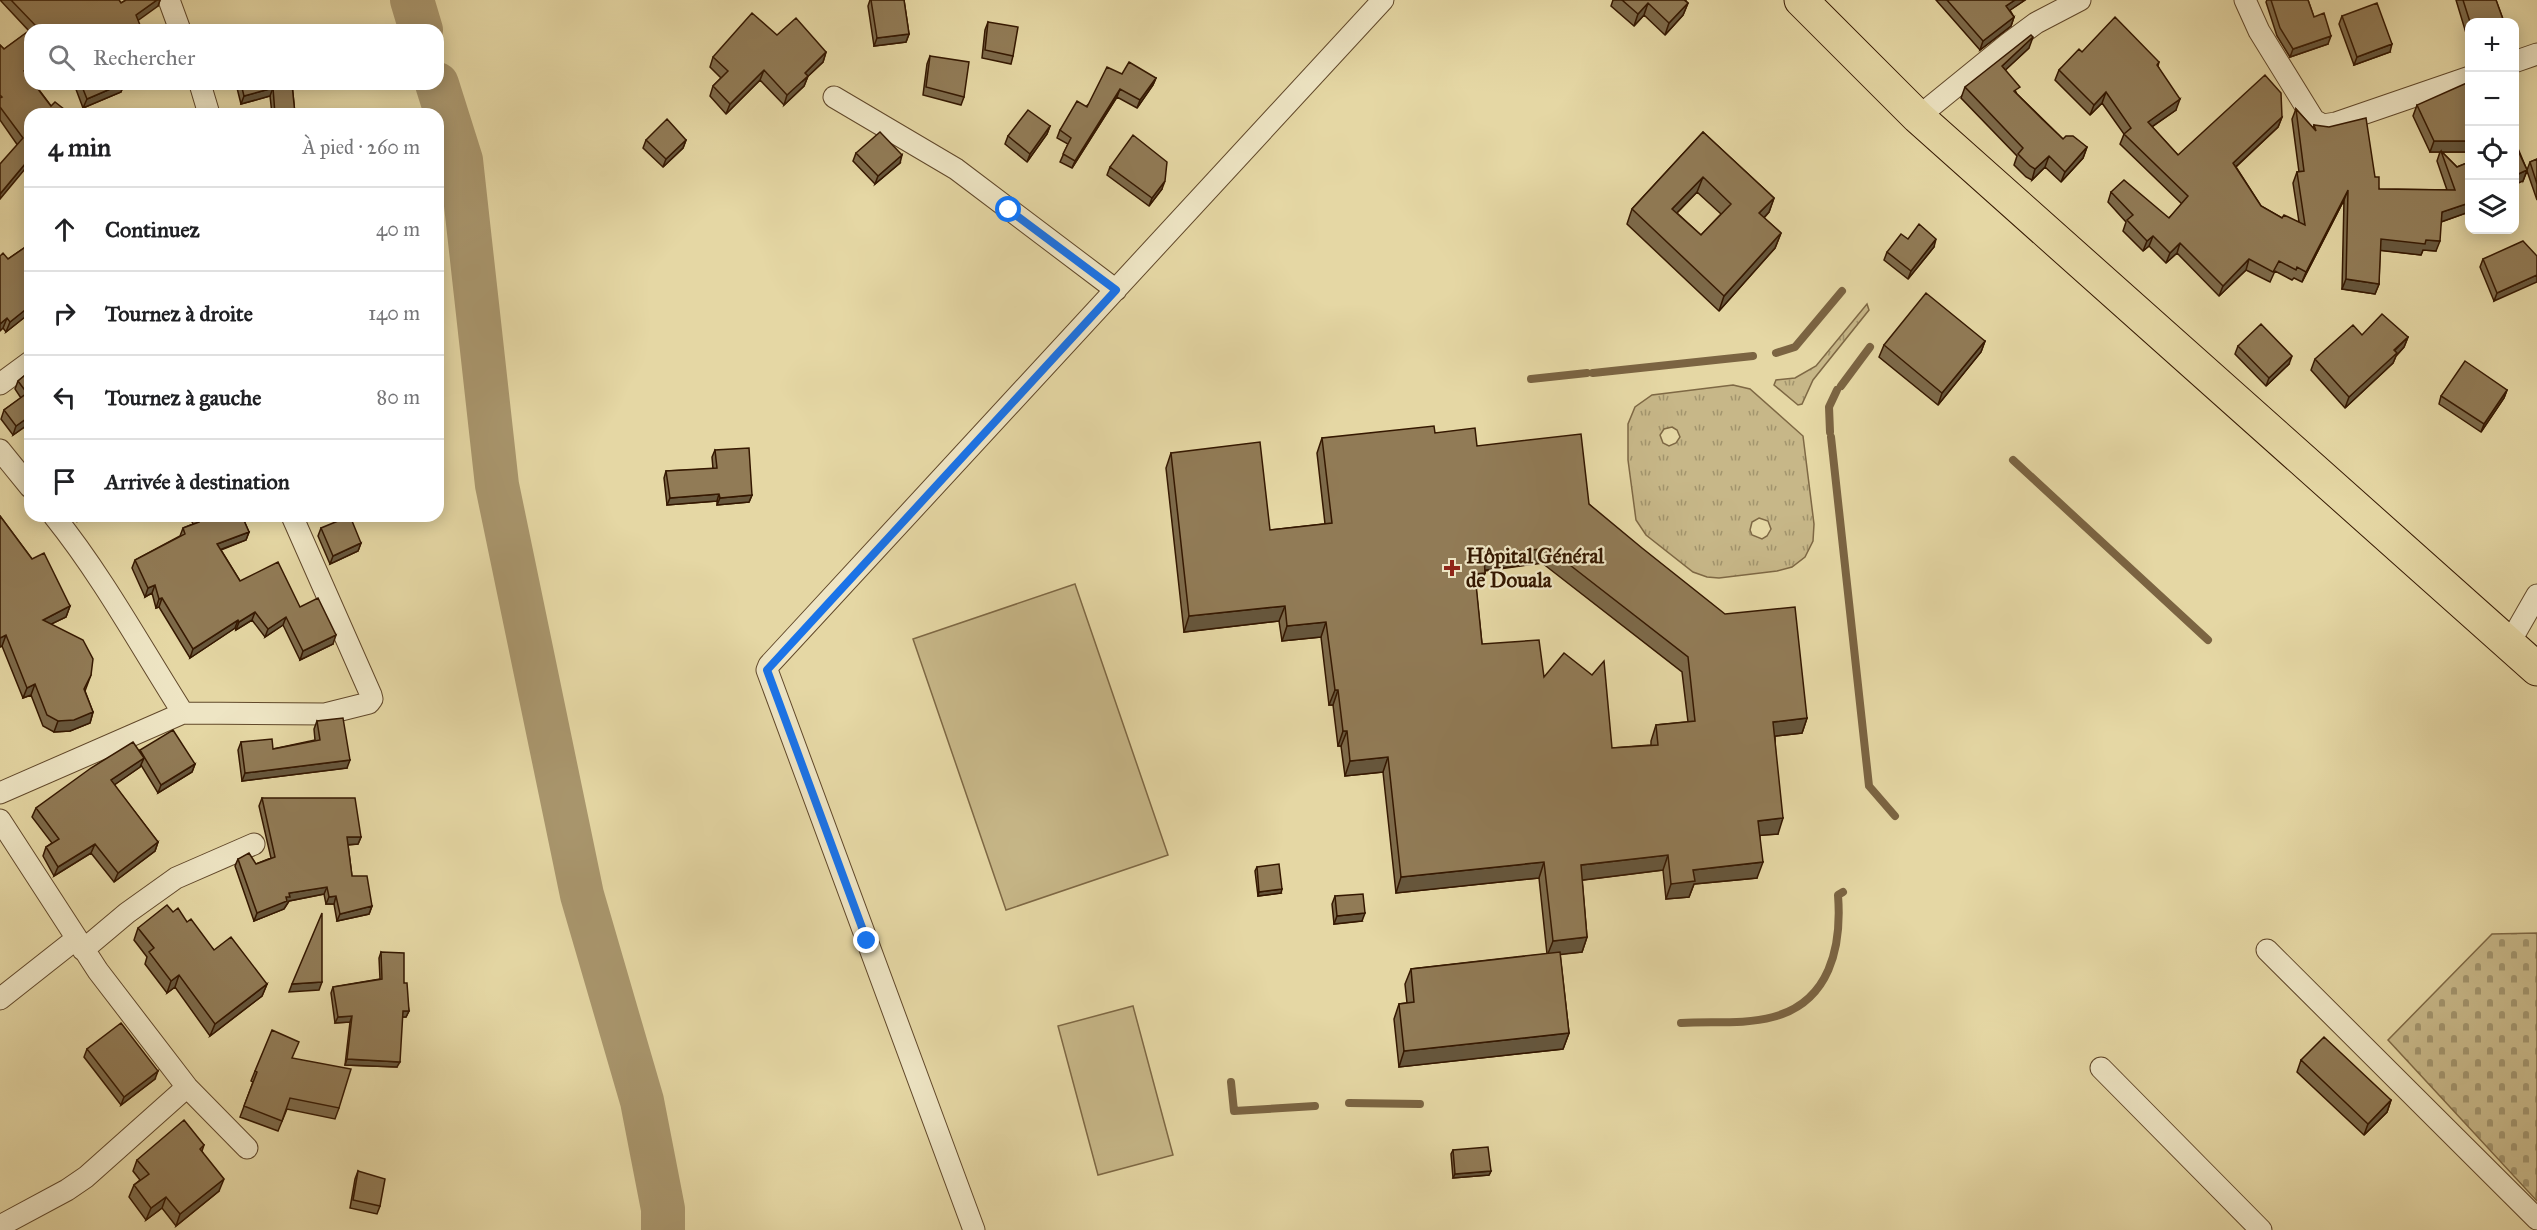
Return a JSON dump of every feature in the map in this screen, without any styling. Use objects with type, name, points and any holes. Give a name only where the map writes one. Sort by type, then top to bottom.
[{"type":"main road","points":[[1801,0],[1918,117],[2510,642],[2537,669]]},
{"type":"street","points":[[169,0],[178,24]]},
{"type":"street","points":[[975,1230],[767,670],[1383,0]]},
{"type":"street","points":[[1918,117],[2036,23],[2080,0]]},
{"type":"street","points":[[2245,0],[2259,31],[2314,120],[2324,125],[2336,123],[2465,78]]},
{"type":"street","points":[[2519,60],[2537,54]]},
{"type":"street","points":[[202,90],[207,108]]},
{"type":"street","points":[[834,97],[956,169],[1116,290]]},
{"type":"street","points":[[0,384],[24,366]]},
{"type":"street","points":[[0,450],[24,480]]},
{"type":"street","points":[[59,522],[74,541],[183,713]]},
{"type":"street","points":[[0,793],[183,713],[325,714],[369,703],[372,699],[295,522]]},
{"type":"street","points":[[2510,642],[2537,595]]},
{"type":"street","points":[[0,820],[79,945],[187,1087],[247,1148]]},
{"type":"street","points":[[0,999],[176,878],[254,844]]},
{"type":"street","points":[[2267,950],[2537,1219]]},
{"type":"street","points":[[2101,1068],[2261,1230]]},
{"type":"street","points":[[0,1226],[67,1190],[86,1177],[187,1087]]},
{"type":"green space","points":[[1867,304],[1869,310],[1813,380],[1802,404],[1798,405],[1774,385],[1776,380],[1795,378],[1816,366]]},
{"type":"green space","points":[[1733,385],[1750,389],[1803,436],[1814,524],[1813,541],[1805,557],[1792,567],[1777,571],[1719,578],[1707,577],[1693,572],[1646,535],[1636,520],[1628,460],[1628,424],[1635,407],[1652,395]],"holes":[[[1672,427],[1677,430],[1680,437],[1676,443],[1669,446],[1663,443],[1660,435],[1664,429]],[[1759,518],[1768,521],[1771,529],[1762,539],[1752,535],[1750,530],[1752,522]]]},
{"type":"green space","points":[[1075,584],[1168,855],[1006,910],[913,639]]},
{"type":"green space","points":[[2537,933],[2537,1201],[2388,1040],[2492,934]]},
{"type":"green space","points":[[1133,1006],[1173,1155],[1098,1175],[1058,1026]]},
{"type":"building","points":[[11,0],[119,0],[121,3],[126,0],[157,0],[136,15],[140,24],[34,24]]},
{"type":"building","points":[[871,0],[904,0],[909,34],[877,38]]},
{"type":"building","points":[[1622,0],[1684,0],[1688,3],[1669,23],[1648,3],[1638,14]]},
{"type":"building","points":[[1947,0],[2015,0],[2006,6],[2014,17],[1983,41]]},
{"type":"building","points":[[2271,0],[2308,0],[2314,17],[2324,13],[2331,36],[2293,49],[2280,28]]},
{"type":"building","points":[[2463,0],[2496,0],[2503,18],[2469,18]]},
{"type":"building","points":[[2377,3],[2392,44],[2357,57],[2342,16]]},
{"type":"building","points":[[752,13],[777,35],[796,18],[826,52],[805,73],[808,76],[787,95],[764,70],[730,104],[713,86],[728,71],[713,57]]},
{"type":"building","points":[[2115,17],[2159,62],[2157,65],[2180,99],[2148,122],[2178,155],[2265,75],[2281,93],[2282,117],[2233,163],[2261,206],[2282,218],[2284,215],[2305,225],[2297,172],[2304,171],[2296,109],[2316,131],[2314,125],[2329,127],[2366,118],[2375,177],[2379,177],[2379,189],[2455,190],[2441,151],[2457,167],[2465,164],[2465,204],[2442,212],[2440,241],[2426,240],[2425,244],[2381,239],[2379,284],[2346,279],[2348,190],[2306,272],[2297,267],[2296,270],[2279,261],[2273,272],[2249,259],[2223,286],[2180,243],[2170,253],[2153,236],[2147,241],[2127,220],[2133,215],[2111,192],[2124,180],[2169,218],[2188,196],[2124,134],[2131,128],[2106,92],[2094,105],[2059,70],[2079,49],[2082,52]]},
{"type":"building","points":[[988,22],[1018,27],[1013,56],[985,50]]},
{"type":"building","points":[[24,34],[24,90],[39,90],[51,106],[55,102],[63,108],[24,108],[24,165],[0,194],[0,164],[23,138],[0,107],[2,97],[0,95],[0,45],[4,49]]},
{"type":"building","points":[[2031,35],[2033,37],[2002,66],[2020,87],[2014,91],[2042,119],[2063,139],[2066,136],[2073,136],[2087,147],[2065,172],[2049,156],[2035,169],[2030,166],[2018,154],[2023,148],[1965,87]]},
{"type":"building","points":[[930,56],[969,62],[964,97],[926,87]]},
{"type":"building","points":[[1129,62],[1156,78],[1140,100],[1120,89],[1075,161],[1063,154],[1071,138],[1060,130],[1077,101],[1087,107],[1107,67],[1122,74]]},
{"type":"building","points":[[2465,84],[2465,141],[2434,141],[2417,105]]},
{"type":"building","points":[[83,90],[108,90],[87,99]]},
{"type":"building","points":[[242,90],[266,90],[244,96]]},
{"type":"building","points":[[273,90],[293,90],[294,108],[275,108]]},
{"type":"building","points":[[1028,110],[1050,126],[1030,154],[1008,136]]},
{"type":"building","points":[[667,119],[686,140],[666,159],[646,140]]},
{"type":"building","points":[[880,132],[902,155],[878,176],[856,153]]},
{"type":"building","points":[[1703,132],[1774,198],[1759,213],[1781,233],[1724,296],[1632,209]],"holes":[[[1703,177],[1731,204],[1701,235],[1672,209]]]},
{"type":"building","points":[[1133,135],[1167,162],[1165,181],[1152,198],[1110,167]]},
{"type":"building","points":[[2519,153],[2527,170],[2519,174]]},
{"type":"building","points":[[2537,159],[2537,184],[2530,162]]},
{"type":"building","points":[[1919,224],[1936,239],[1911,271],[1887,252],[1901,234],[1908,239]]},
{"type":"building","points":[[2523,241],[2537,256],[2537,275],[2497,293],[2483,259]]},
{"type":"building","points":[[24,248],[24,311],[10,322],[7,318],[0,324],[0,256],[3,253],[8,259]]},
{"type":"building","points":[[1926,293],[1985,341],[1942,393],[1884,345]]},
{"type":"building","points":[[2382,314],[2408,337],[2394,350],[2397,353],[2349,397],[2315,359],[2353,325],[2362,335]]},
{"type":"building","points":[[2261,324],[2292,356],[2269,378],[2238,346]]},
{"type":"building","points":[[2465,361],[2507,390],[2484,424],[2441,396]]},
{"type":"building","points":[[24,376],[24,389],[18,381]]},
{"type":"building","points":[[24,395],[24,420],[16,426],[4,410]]},
{"type":"building","points":[[1434,426],[1435,433],[1475,428],[1477,446],[1581,434],[1589,504],[1642,548],[1725,614],[1795,607],[1807,718],[1773,722],[1783,818],[1758,821],[1763,862],[1693,870],[1695,881],[1671,884],[1668,855],[1581,865],[1587,937],[1553,941],[1544,862],[1401,877],[1388,757],[1350,761],[1347,731],[1343,731],[1338,690],[1335,690],[1326,622],[1287,626],[1285,606],[1189,616],[1171,453],[1260,442],[1270,530],[1332,523],[1322,438]],"holes":[[[1548,548],[1688,657],[1695,721],[1656,725],[1658,745],[1612,748],[1604,661],[1592,675],[1564,653],[1544,677],[1539,640],[1482,644],[1475,574],[1485,573],[1484,556]]]},
{"type":"building","points":[[749,448],[752,495],[720,498],[719,494],[670,498],[666,471],[717,468],[715,450]]},
{"type":"building","points":[[0,516],[32,559],[44,553],[70,606],[43,620],[83,640],[93,659],[91,675],[84,689],[93,712],[74,720],[58,721],[47,715],[35,684],[27,688],[6,635],[0,638]]},
{"type":"building","points":[[199,522],[245,522],[249,532],[217,544],[240,581],[278,562],[300,607],[318,598],[336,635],[303,651],[286,617],[268,629],[255,612],[239,622],[238,620],[193,649],[162,598],[159,599],[155,585],[148,588],[135,560],[185,534],[183,528]]},
{"type":"building","points":[[336,522],[352,522],[361,543],[333,556],[321,528]]},
{"type":"building","points":[[343,718],[350,760],[245,773],[241,742],[272,739],[273,749],[320,740],[317,721]]},
{"type":"building","points":[[173,730],[195,764],[161,785],[140,750]]},
{"type":"building","points":[[133,742],[144,758],[111,780],[158,842],[118,873],[95,844],[58,867],[46,847],[59,839],[36,808],[91,768]]},
{"type":"building","points":[[262,798],[355,798],[361,837],[347,837],[352,876],[367,876],[372,906],[340,914],[336,896],[329,897],[327,887],[289,893],[290,897],[286,897],[287,901],[257,913],[238,859],[249,853],[256,864],[275,857]]},
{"type":"building","points":[[1279,864],[1282,889],[1259,892],[1257,867]]},
{"type":"building","points":[[1363,894],[1365,913],[1337,916],[1335,896]]},
{"type":"building","points":[[167,905],[173,912],[178,908],[187,922],[191,919],[214,950],[231,937],[267,984],[215,1024],[179,975],[171,981],[149,952],[154,948],[138,928]]},
{"type":"building","points":[[322,913],[322,982],[292,984]]},
{"type":"building","points":[[381,952],[404,953],[404,983],[407,983],[409,1011],[403,1011],[400,1062],[347,1059],[352,1016],[338,1017],[333,987],[382,979]]},
{"type":"building","points":[[1560,952],[1569,1033],[1404,1051],[1399,1004],[1414,1002],[1411,969]]},
{"type":"building","points":[[121,1023],[158,1071],[124,1097],[87,1049]]},
{"type":"building","points":[[272,1030],[299,1042],[292,1058],[351,1069],[339,1108],[290,1098],[282,1121],[244,1106]]},
{"type":"building","points":[[2324,1037],[2391,1100],[2368,1124],[2301,1060]]},
{"type":"building","points":[[184,1120],[204,1145],[200,1149],[224,1179],[180,1214],[166,1197],[151,1208],[134,1185],[149,1174],[137,1160]]},
{"type":"building","points":[[1488,1147],[1491,1171],[1455,1174],[1453,1150]]},
{"type":"building","points":[[358,1171],[385,1179],[380,1206],[353,1200]]},
{"type":"waterway","points":[[412,0],[419,24]]},
{"type":"waterway","points":[[439,90],[461,160],[497,485],[582,895],[642,1101],[663,1209],[663,1230]]},
{"type":"waterway","points":[[1776,353],[1795,347],[1842,291]]},
{"type":"waterway","points":[[1841,386],[1870,347]]},
{"type":"waterway","points":[[1593,373],[1753,356]]},
{"type":"waterway","points":[[1531,379],[1587,373]]},
{"type":"waterway","points":[[1830,432],[1829,407],[1837,390]]},
{"type":"waterway","points":[[1831,437],[1869,786],[1895,816]]},
{"type":"waterway","points":[[2013,460],[2208,640]]},
{"type":"waterway","points":[[1681,1023],[1739,1022],[1773,1017],[1792,1010],[1808,999],[1820,986],[1834,952],[1838,934],[1838,895],[1843,892]]},
{"type":"waterway","points":[[1231,1082],[1234,1111],[1315,1106]]},
{"type":"waterway","points":[[1349,1103],[1420,1104]]},
{"type":"place","name":"Hôpital Général de Douala","points":[[1452,568]]},
{"type":"route","points":[[867,941],[767,670],[769,665],[1116,290],[1009,210]]}]
